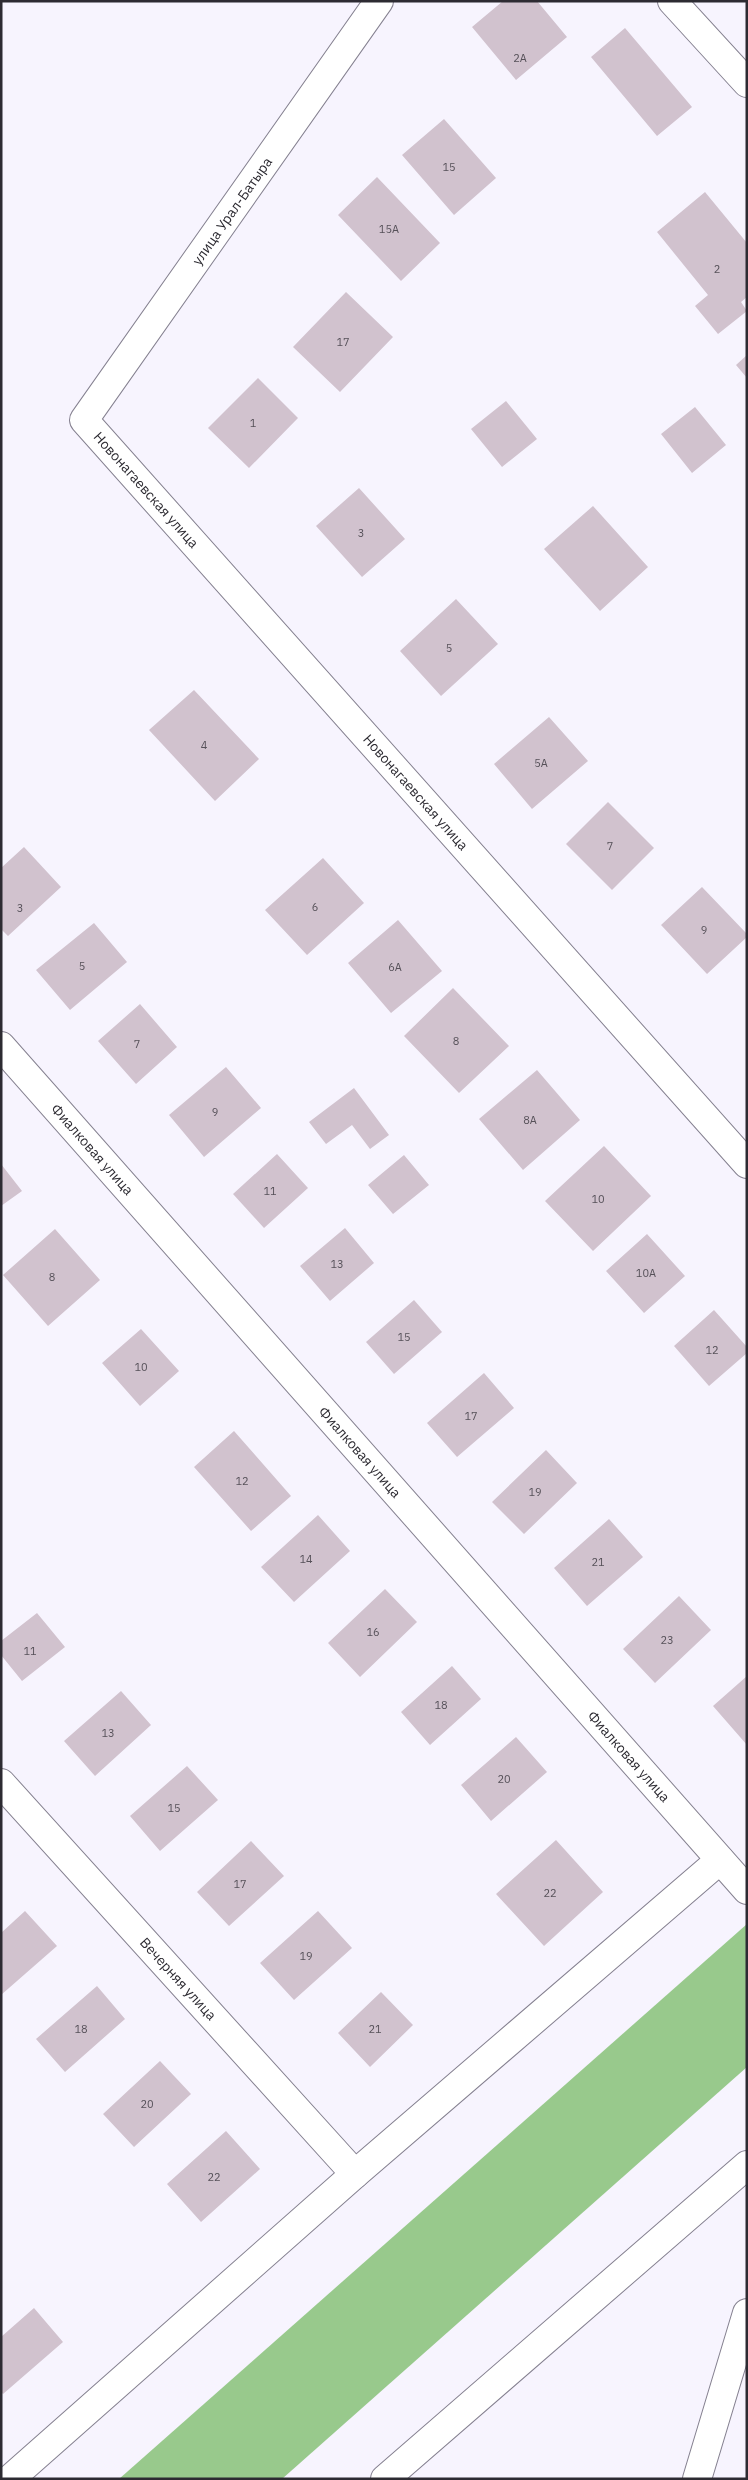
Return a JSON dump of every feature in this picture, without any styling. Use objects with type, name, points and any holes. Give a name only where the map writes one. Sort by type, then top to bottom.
[{"type":"street","name":"улица Урал-Батыра","points":[[84,420],[379,1]]},
{"type":"street","points":[[672,1],[747,83]]},
{"type":"street","name":"Новонагаевская улица","points":[[84,420],[747,1164]]},
{"type":"street","name":"Фиалковая улица","points":[[1,1046],[747,1890]]},
{"type":"street","name":"Вечерняя улица","points":[[1,1783],[355,2174]]},
{"type":"street","points":[[10,2479],[355,2174],[720,1860]]},
{"type":"street","points":[[385,2479],[747,2165]]},
{"type":"street","points":[[697,2479],[747,2313]]},
{"type":"green space","points":[[747,1924],[747,2067],[282,2479],[119,2479]]},
{"type":"building","points":[[503,1],[537,1],[567,37],[516,80],[472,27]]},
{"type":"building","points":[[625,28],[692,107],[657,136],[591,57]]},
{"type":"building","points":[[444,119],[496,178],[454,215],[402,155]]},
{"type":"building","points":[[377,177],[440,243],[401,281],[338,215]]},
{"type":"building","points":[[705,192],[747,243],[747,297],[741,302],[747,311],[718,334],[695,306],[708,295],[657,232]]},
{"type":"building","points":[[346,292],[393,337],[340,392],[293,347]]},
{"type":"building","points":[[747,355],[747,378],[736,365]]},
{"type":"building","points":[[258,378],[298,418],[249,468],[208,428]]},
{"type":"building","points":[[506,401],[537,439],[502,467],[471,429]]},
{"type":"building","points":[[695,407],[726,445],[692,473],[661,434]]},
{"type":"building","points":[[359,488],[405,539],[362,577],[316,526]]},
{"type":"building","points":[[593,506],[648,567],[600,611],[544,549]]},
{"type":"building","points":[[456,599],[498,644],[441,696],[400,651]]},
{"type":"building","points":[[194,690],[259,759],[215,801],[149,730]]},
{"type":"building","points":[[549,717],[588,761],[532,809],[494,764]]},
{"type":"building","points":[[608,802],[654,848],[612,890],[566,844]]},
{"type":"building","points":[[24,847],[61,887],[8,936],[1,929],[1,868]]},
{"type":"building","points":[[323,858],[364,903],[307,955],[265,910]]},
{"type":"building","points":[[702,887],[747,934],[747,937],[707,974],[661,925]]},
{"type":"building","points":[[398,920],[442,971],[391,1013],[348,963]]},
{"type":"building","points":[[94,923],[127,962],[70,1010],[36,970]]},
{"type":"building","points":[[453,988],[509,1046],[459,1093],[404,1036]]},
{"type":"building","points":[[140,1004],[177,1047],[136,1084],[98,1041]]},
{"type":"building","points":[[226,1067],[261,1108],[204,1157],[169,1115]]},
{"type":"building","points":[[537,1070],[580,1120],[523,1170],[479,1119]]},
{"type":"building","points":[[354,1088],[389,1135],[370,1149],[352,1125],[326,1144],[309,1122]]},
{"type":"building","points":[[604,1146],[651,1196],[593,1251],[545,1201]]},
{"type":"building","points":[[277,1154],[308,1188],[264,1228],[233,1194]]},
{"type":"building","points":[[404,1155],[429,1185],[393,1214],[368,1185]]},
{"type":"building","points":[[1,1164],[22,1191],[1,1206]]},
{"type":"building","points":[[345,1228],[374,1263],[330,1301],[300,1266]]},
{"type":"building","points":[[55,1229],[100,1280],[48,1326],[3,1275]]},
{"type":"building","points":[[647,1234],[685,1276],[644,1313],[606,1271]]},
{"type":"building","points":[[414,1300],[442,1332],[394,1374],[366,1342]]},
{"type":"building","points":[[714,1310],[747,1347],[747,1353],[709,1386],[674,1346]]},
{"type":"building","points":[[141,1329],[179,1371],[140,1406],[102,1363]]},
{"type":"building","points":[[484,1373],[514,1408],[457,1457],[427,1423]]},
{"type":"building","points":[[234,1431],[291,1496],[251,1531],[194,1467]]},
{"type":"building","points":[[546,1450],[577,1483],[524,1534],[492,1502]]},
{"type":"building","points":[[318,1515],[350,1551],[294,1602],[261,1567]]},
{"type":"building","points":[[609,1519],[643,1557],[587,1606],[554,1568]]},
{"type":"building","points":[[385,1589],[417,1622],[360,1677],[328,1643]]},
{"type":"building","points":[[679,1596],[711,1630],[655,1683],[623,1649]]},
{"type":"building","points":[[37,1613],[65,1647],[22,1681],[1,1655],[1,1641]]},
{"type":"building","points":[[452,1666],[481,1699],[430,1745],[401,1712]]},
{"type":"building","points":[[747,1676],[747,1745],[713,1706]]},
{"type":"building","points":[[121,1691],[151,1725],[95,1776],[64,1741]]},
{"type":"building","points":[[516,1737],[547,1772],[491,1821],[461,1785]]},
{"type":"building","points":[[187,1766],[218,1800],[160,1851],[130,1816]]},
{"type":"building","points":[[556,1840],[603,1892],[544,1946],[496,1894]]},
{"type":"building","points":[[251,1841],[284,1876],[229,1926],[197,1892]]},
{"type":"building","points":[[25,1911],[57,1946],[1,1995],[1,1933]]},
{"type":"building","points":[[318,1911],[352,1948],[294,2000],[260,1963]]},
{"type":"building","points":[[97,1986],[125,2019],[65,2072],[36,2039]]},
{"type":"building","points":[[381,1992],[413,2025],[370,2067],[338,2033]]},
{"type":"building","points":[[160,2061],[191,2094],[134,2147],[103,2114]]},
{"type":"building","points":[[226,2131],[260,2169],[201,2222],[167,2184]]},
{"type":"building","points":[[34,2308],[63,2342],[3,2394],[1,2392],[1,2337]]}]
